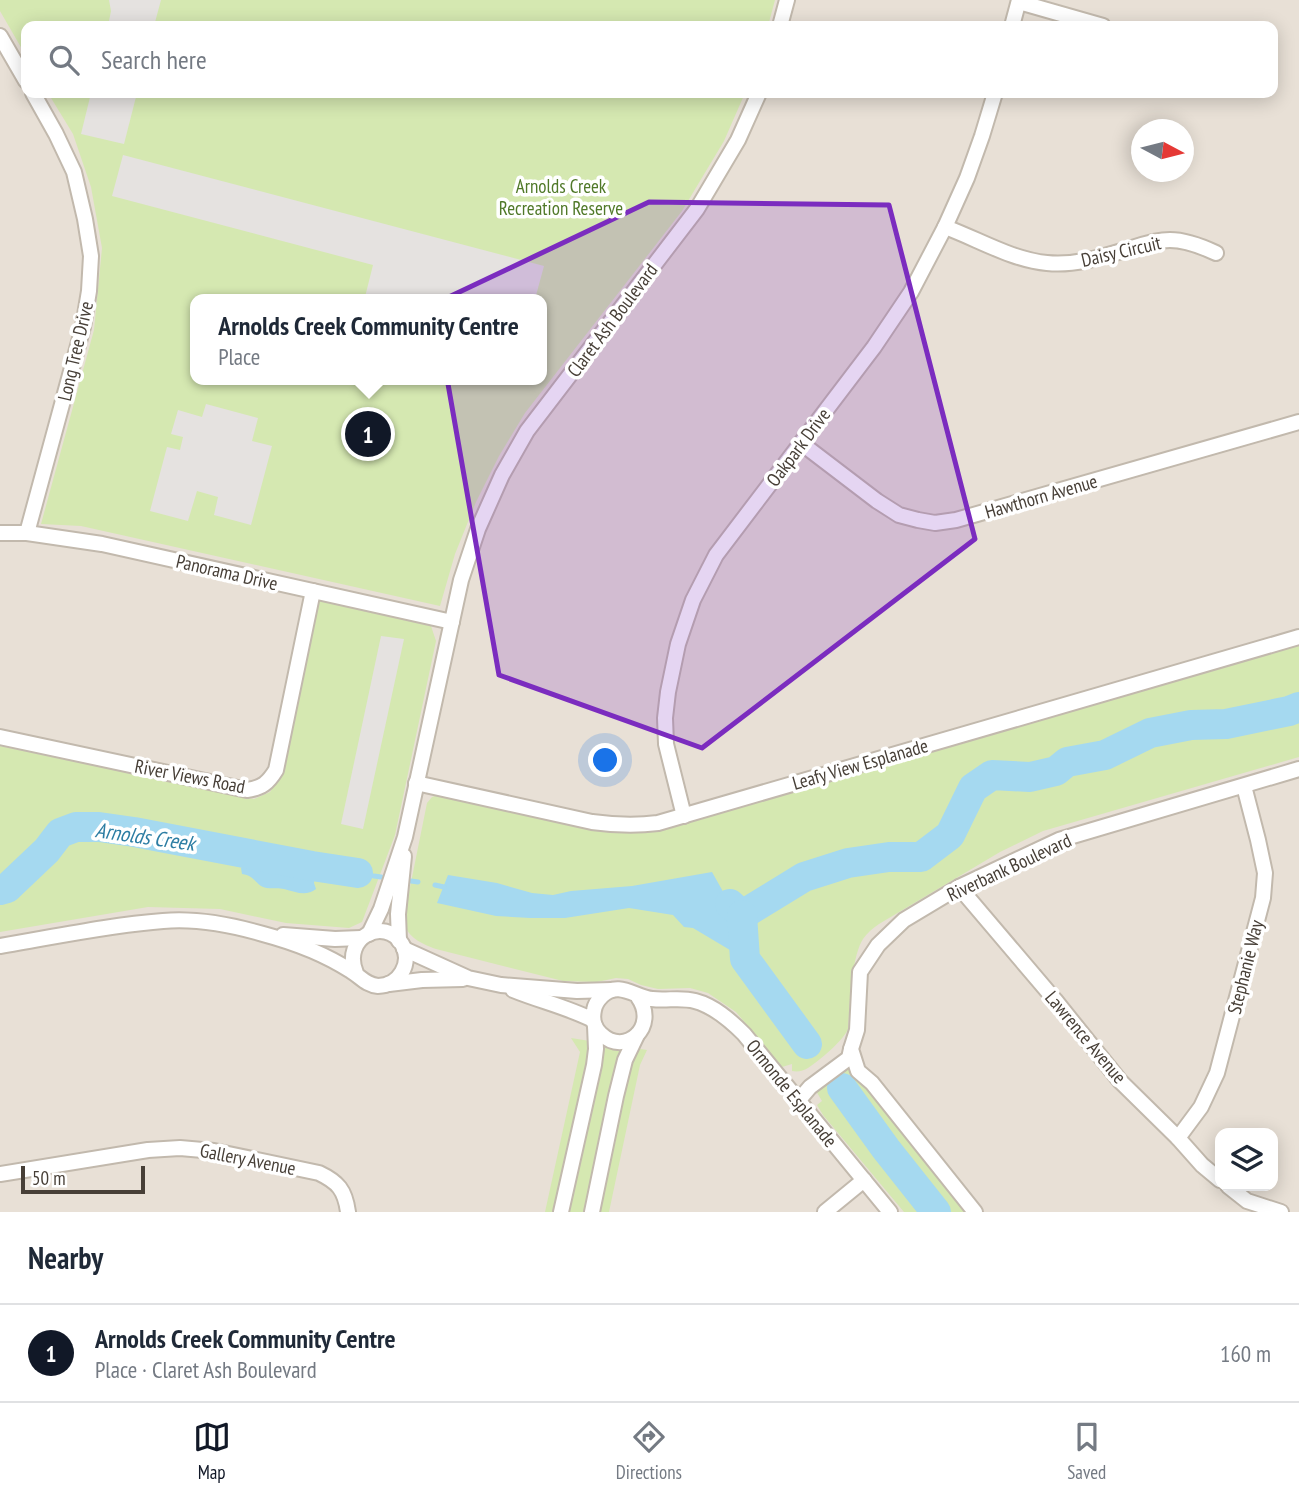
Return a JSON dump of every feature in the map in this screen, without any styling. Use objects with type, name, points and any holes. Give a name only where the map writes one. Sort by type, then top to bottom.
[{"type":"street","points":[[781,21],[787,0]]},
{"type":"street","points":[[1013,21],[1019,1],[1086,21]]},
{"type":"street","points":[[0,36],[21,72]]},
{"type":"street","name":"Long Tree Drive","points":[[27,533],[83,327],[91,256],[74,172],[36,98]]},
{"type":"street","name":"Claret Ash Boulevard","points":[[401,945],[398,914],[405,837],[461,580],[478,529],[502,475],[527,431],[697,209],[738,141],[757,98]]},
{"type":"street","name":"Oakpark Drive","points":[[684,816],[666,744],[665,718],[678,644],[693,600],[716,555],[874,347],[911,292],[967,178],[993,98]]},
{"type":"street","name":"Daisy Circuit","points":[[945,227],[1023,258],[1046,263],[1093,259],[1168,240],[1200,246],[1216,253]]},
{"type":"street","name":"Hawthorn Avenue","points":[[801,443],[899,515],[935,523],[956,520],[1299,422]]},
{"type":"street","name":"Panorama Drive","points":[[0,533],[27,533],[102,544],[452,622]]},
{"type":"street","name":"River Views Road","points":[[0,737],[247,790],[259,788],[269,781],[276,770],[313,591]]},
{"type":"street","name":"Leafy View Esplanade","points":[[416,783],[592,822],[635,826],[658,823],[1299,637]]},
{"type":"street","name":"Riverbank Boulevard","points":[[851,1049],[856,1030],[860,972],[878,945],[904,920],[960,887],[1059,840],[1299,769]]},
{"type":"street","name":"Stephanie Way","points":[[1178,1138],[1201,1107],[1217,1073],[1263,898],[1265,873],[1244,786]]},
{"type":"street","name":"Claret Ash Boulevard","points":[[365,936],[381,909],[405,837]]},
{"type":"street","name":"Lawrence Avenue","points":[[960,887],[1120,1081],[1215,1176]]},
{"type":"street","points":[[0,946],[165,921],[205,923],[264,934],[335,939],[378,932],[387,933],[401,945],[468,978],[501,985],[577,991],[623,989],[631,992],[638,997],[645,1012],[645,1021],[625,1060],[592,1212]]},
{"type":"street","points":[[264,934],[320,954],[356,973]]},
{"type":"street","points":[[365,936],[355,946],[352,964],[363,981],[371,985],[468,978]]},
{"type":"street","points":[[390,984],[403,972],[406,963],[401,945]]},
{"type":"street","points":[[501,985],[573,1010],[594,1023],[604,1037],[617,1042],[631,1039],[653,1016],[677,999]]},
{"type":"street","points":[[561,1212],[594,1065],[593,1012],[600,997],[614,989]]},
{"type":"street","name":"Ormonde Esplanade","points":[[638,997],[653,1000],[694,1000],[732,1022],[890,1212]]},
{"type":"street","points":[[798,1101],[810,1087],[849,1058],[851,1049]]},
{"type":"street","points":[[851,1049],[858,1071],[872,1083],[975,1212]]},
{"type":"street","name":"Gallery Avenue","points":[[0,1174],[180,1147],[214,1151],[319,1173],[341,1188],[347,1200],[348,1212]]},
{"type":"street","points":[[825,1212],[864,1180]]},
{"type":"street","points":[[1234,1191],[1247,1201],[1281,1212]]},
{"type":"highlighted area","points":[[649,202],[889,205],[975,539],[702,748],[499,675],[434,304]]},
{"type":"shaded area","name":"Arnolds Creek","points":[[0,0],[1299,0],[1299,1212],[0,1212]]},
{"type":"shaded area","points":[[109,0],[161,0],[155,21],[109,21]]},
{"type":"shaded area","points":[[90,98],[136,98],[124,144],[81,134]]},
{"type":"shaded area","points":[[123,155],[544,266],[536,294],[366,294],[373,265],[112,196]]},
{"type":"shaded area","points":[[206,404],[258,418],[252,441],[272,446],[251,525],[214,515],[218,497],[197,491],[188,521],[150,511],[167,447],[180,450],[183,437],[171,434],[178,410],[202,417]]},
{"type":"shaded area","points":[[381,636],[404,639],[363,829],[341,824]]},
{"type":"green space","points":[[0,0],[775,0],[769,21],[21,21],[21,47],[0,11]]},
{"type":"green space","name":"Arnolds Creek Recreation Reserve","points":[[51,98],[743,98],[724,141],[682,211],[547,385],[547,294],[190,294],[190,385],[547,385],[525,413],[476,502],[455,554],[440,606],[81,526],[41,524],[94,330],[102,248],[91,187],[73,134]]},
{"type":"green space","points":[[317,600],[431,626],[436,641],[395,835],[362,922],[349,928],[286,923],[220,909],[148,907],[0,932],[0,746],[254,799],[270,792],[281,775]]},
{"type":"green space","points":[[1299,643],[1299,757],[1043,831],[1000,852],[879,924],[863,939],[859,947],[852,982],[848,1029],[831,1050],[802,1071],[792,1071],[792,1064],[782,1067],[736,1012],[708,993],[690,988],[658,989],[616,978],[597,982],[563,981],[425,945],[408,932],[403,922],[427,803],[432,797],[441,794],[613,831]]},
{"type":"green space","points":[[571,1038],[647,1050],[640,1065],[609,1212],[545,1212],[580,1052]]},
{"type":"green space","points":[[847,1063],[871,1074],[983,1212],[904,1212],[817,1105],[822,1101],[816,1091]]},
{"type":"water","points":[[263,852],[298,859],[310,865],[316,870],[316,889],[305,893],[267,888],[242,874],[241,868],[247,864],[244,861],[248,854]]},
{"type":"water","points":[[712,872],[730,904],[742,915],[745,959],[693,928],[684,927],[673,915],[629,908],[565,918],[530,918],[496,916],[437,903],[448,875],[553,895],[632,886]]},
{"type":"waterway","points":[[730,904],[742,915],[804,877],[848,863],[889,857],[921,857],[950,835],[973,788],[992,775],[1030,777],[1056,771],[1067,762],[1105,755],[1150,733],[1191,725],[1226,724],[1299,707]]},
{"type":"waterway","name":"Arnolds Creek","points":[[0,890],[7,888],[47,850],[60,833],[76,827],[134,832],[358,873]]},
{"type":"waterway","points":[[374,876],[381,877]]},
{"type":"waterway","points":[[411,881],[418,882]]},
{"type":"waterway","points":[[435,885],[444,887]]},
{"type":"waterway","points":[[742,915],[745,959],[807,1044]]},
{"type":"waterway","points":[[842,1088],[936,1212]]},
{"type":"place","name":"Arnolds Creek Community Centre","points":[[368,434]]}]
